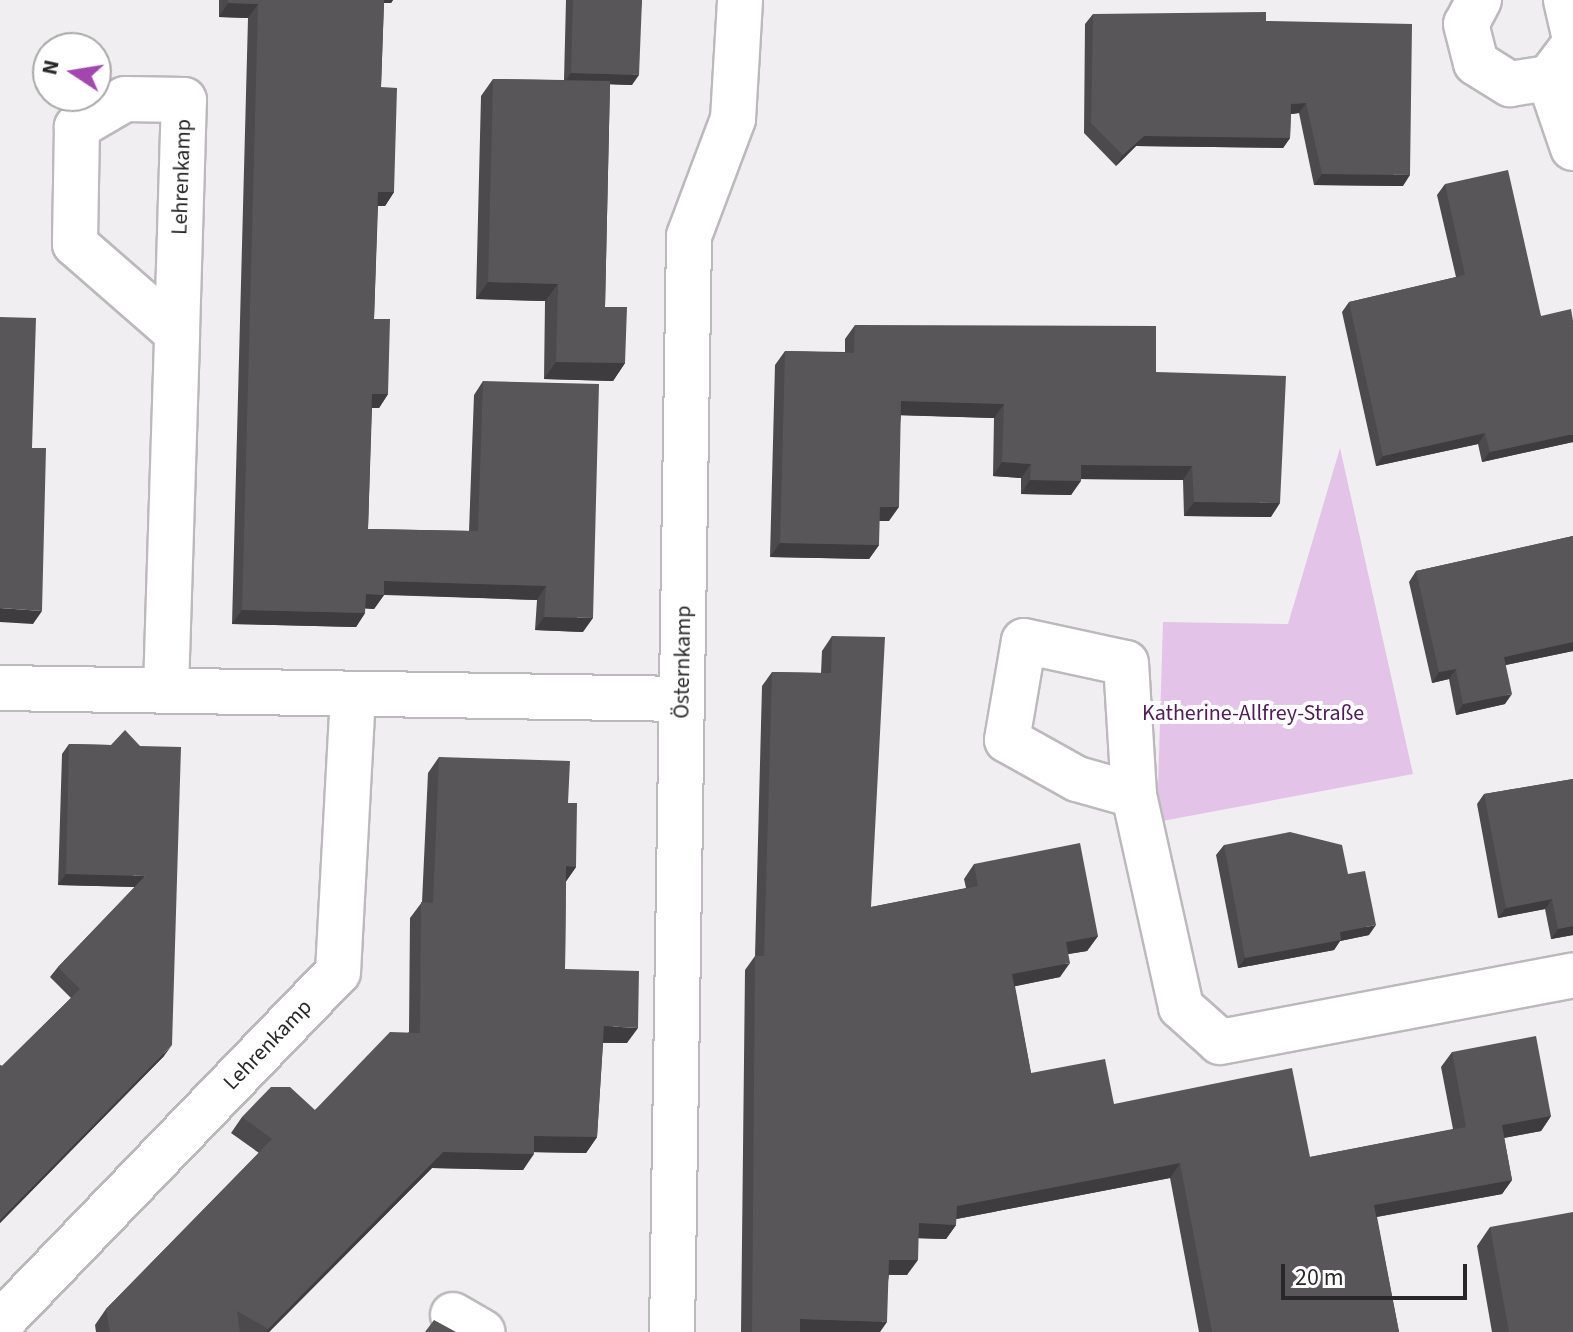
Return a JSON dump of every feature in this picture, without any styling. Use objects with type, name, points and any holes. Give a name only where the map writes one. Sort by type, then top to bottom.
[{"type":"street","name":"Östernkamp","points":[[672,1332],[689,236],[733,119],[740,0]]},
{"type":"street","points":[[1479,0],[1466,24],[1476,63],[1510,84],[1561,62],[1573,148]]},
{"type":"street","points":[[1566,0],[1573,30]]},
{"type":"street","name":"Lehrenkamp","points":[[166,689],[177,333],[184,100],[125,99],[77,127],[75,244],[177,333]]},
{"type":"street","points":[[0,688],[166,689],[353,698],[682,699]]},
{"type":"street","name":"Lehrenkamp","points":[[9,1319],[338,972],[353,698]]},
{"type":"street","points":[[1134,795],[1181,1007],[1220,1042],[1573,975]]},
{"type":"green space","name":"Katherine-Allfrey-Straße","points":[[1340,448],[1413,774],[1157,822],[1163,622],[1288,624]]},
{"type":"building","points":[[228,0],[384,0],[381,87],[397,88],[394,192],[378,192],[374,319],[390,319],[388,394],[372,394],[368,529],[478,531],[483,381],[599,384],[593,618],[544,617],[546,586],[384,581],[384,595],[366,594],[365,613],[242,610],[258,4],[228,3]]},
{"type":"building","points":[[573,0],[642,0],[639,75],[571,73]]},
{"type":"building","points":[[1266,12],[1266,21],[1412,24],[1410,175],[1322,174],[1306,103],[1291,104],[1290,138],[1144,136],[1123,155],[1091,123],[1093,14]]},
{"type":"building","points":[[493,79],[610,81],[605,307],[627,307],[625,363],[556,362],[558,284],[488,282]]},
{"type":"building","points":[[1508,170],[1541,316],[1571,309],[1573,434],[1490,452],[1485,433],[1383,456],[1349,302],[1465,275],[1445,184]]},
{"type":"building","points":[[0,317],[36,318],[32,448],[46,448],[42,611],[0,608]]},
{"type":"building","points":[[855,325],[1156,326],[1156,372],[1286,376],[1280,503],[1194,502],[1192,466],[1081,465],[1081,481],[1030,480],[1031,464],[1002,462],[1004,404],[901,401],[899,507],[880,507],[879,545],[780,543],[785,351],[854,353]]},
{"type":"building","points":[[1573,536],[1573,642],[1504,657],[1512,694],[1463,704],[1456,669],[1439,672],[1416,571]]},
{"type":"building","points":[[832,636],[885,637],[871,907],[978,886],[974,864],[1080,843],[1098,936],[1066,942],[1070,963],[1012,974],[1031,1073],[1105,1059],[1114,1104],[1292,1068],[1310,1157],[1466,1127],[1452,1052],[1536,1036],[1551,1116],[1502,1125],[1512,1180],[1374,1205],[1399,1332],[1212,1332],[1180,1163],[957,1206],[956,1225],[919,1223],[918,1260],[889,1260],[887,1322],[800,1319],[800,1332],[752,1332],[755,956],[764,956],[772,672],[831,673]]},
{"type":"building","points":[[125,730],[140,746],[181,747],[172,1045],[0,1220],[0,1065],[80,989],[58,967],[145,876],[66,874],[69,744],[111,745]]},
{"type":"building","points":[[439,757],[570,761],[568,803],[577,803],[576,867],[566,866],[565,969],[639,971],[638,1028],[604,1026],[597,1137],[534,1136],[534,1154],[443,1152],[268,1329],[237,1311],[240,1332],[110,1332],[106,1309],[272,1139],[242,1117],[271,1087],[290,1087],[315,1110],[390,1032],[420,1033],[421,902],[433,903]]},
{"type":"building","points":[[1573,779],[1573,926],[1558,929],[1552,899],[1506,908],[1484,794]]},
{"type":"building","points":[[1290,832],[1342,845],[1348,874],[1365,871],[1376,925],[1340,932],[1341,940],[1245,958],[1224,845]]},
{"type":"building","points":[[1573,1212],[1573,1332],[1509,1332],[1490,1227]]},
{"type":"building","points":[[434,1320],[456,1332],[425,1332]]}]
